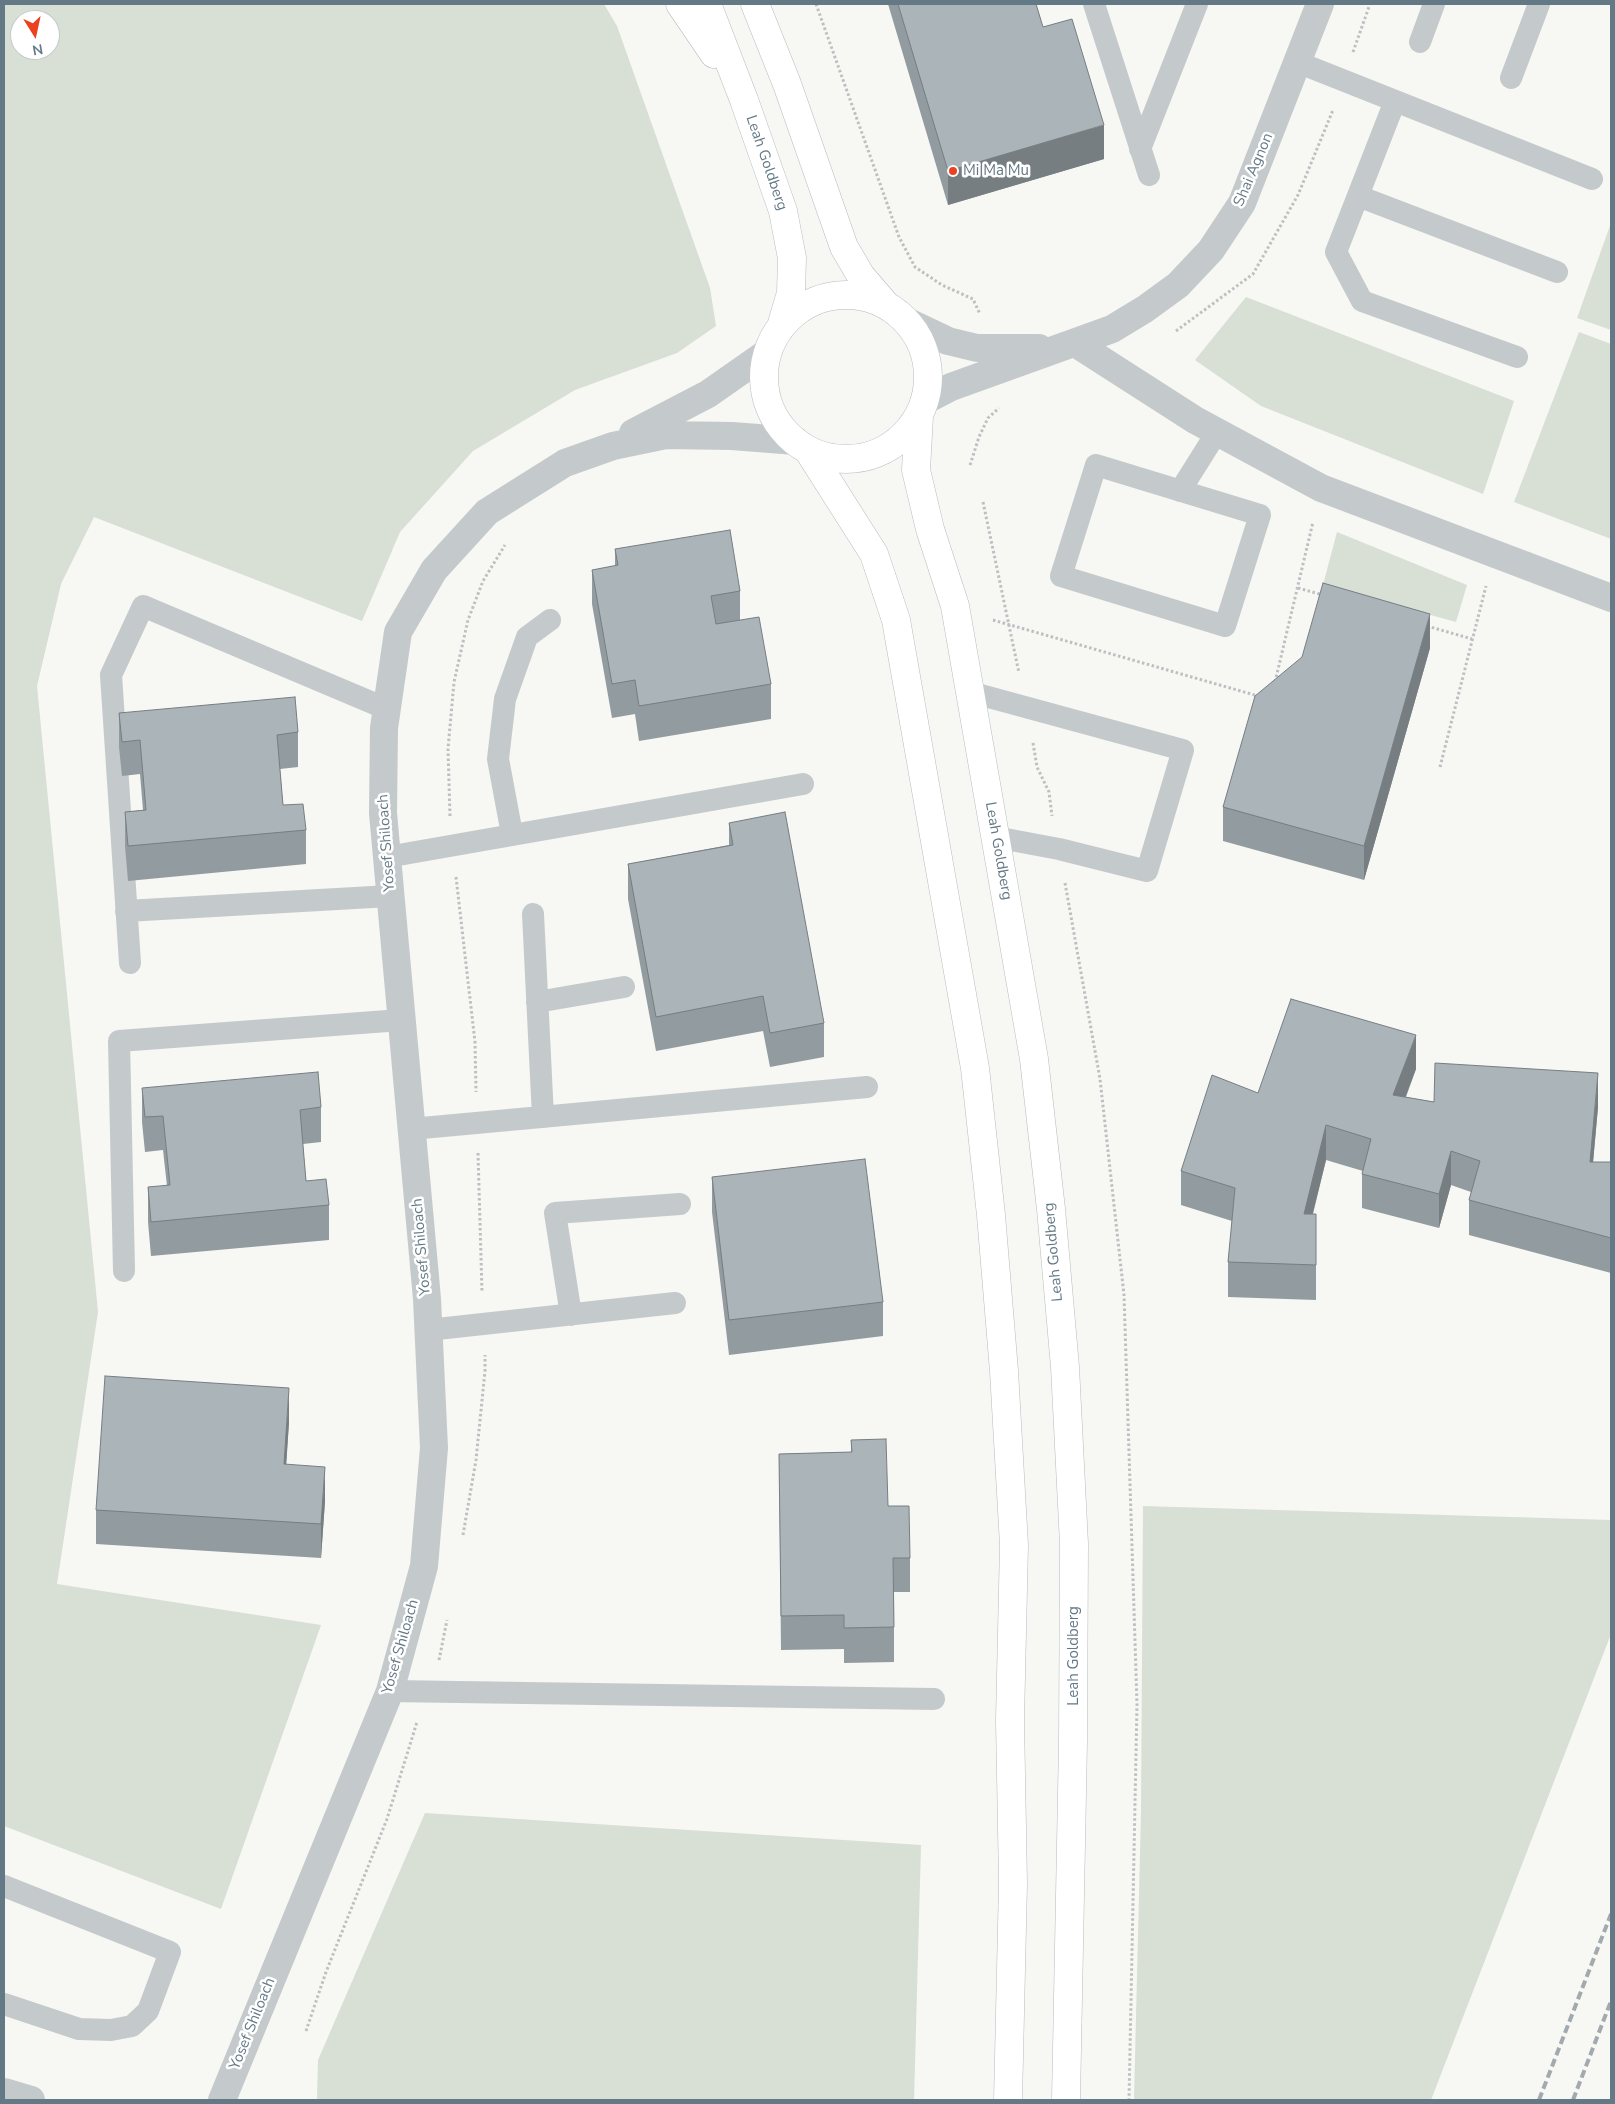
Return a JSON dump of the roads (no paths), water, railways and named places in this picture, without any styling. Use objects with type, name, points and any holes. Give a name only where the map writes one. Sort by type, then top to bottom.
[{"type":"street","points":[[680,4],[744,100]]},
{"type":"street","name":"Leah Goldberg","points":[[707,4],[744,100],[783,211],[792,258],[791,293],[781,327]]},
{"type":"street","points":[[596,451],[666,435],[732,436],[802,446],[836,459],[877,454],[901,439],[922,409],[928,389],[929,374],[923,346],[908,322],[886,304],[861,276],[844,247],[786,84],[755,4]]},
{"type":"street","name":"Shai Agnon","points":[[922,409],[951,387],[1112,329],[1145,309],[1178,284],[1211,250],[1242,203],[1320,4]]},
{"type":"street","points":[[886,304],[858,296],[829,296],[803,307],[781,327],[768,352],[764,381],[770,409],[785,433],[802,446],[874,554],[896,620],[975,1068],[991,1215],[1004,1371],[1014,1545],[1010,1720],[1013,1884],[1008,2100]]},
{"type":"street","name":"Shai Agnon","points":[[908,322],[948,341],[977,348],[1070,345]]},
{"type":"street","points":[[1070,345],[1217,432],[1321,488],[1611,598]]},
{"type":"street","points":[[596,451],[708,394],[768,352]]},
{"type":"street","name":"Leah Goldberg","points":[[922,409],[916,470],[930,529],[954,606],[970,692],[1034,1060],[1051,1209],[1066,1386],[1074,1544],[1073,1762],[1066,2100]]},
{"type":"street","name":"Yosef Shiloach","points":[[222,2100],[390,1691],[424,1566],[434,1448],[428,1330],[383,812],[384,728],[398,632],[434,570],[487,512],[563,464],[596,451]]},
{"type":"street","points":[[4,2092],[31,2100]]},
{"type":"lane","points":[[1094,4],[1150,175]]},
{"type":"lane","points":[[1140,149],[1197,4]]},
{"type":"lane","points":[[1420,42],[1434,4]]},
{"type":"lane","points":[[1511,78],[1539,4]]},
{"type":"lane","points":[[1297,62],[1592,179]]},
{"type":"lane","points":[[1395,101],[1336,252],[1362,301],[1517,357]]},
{"type":"lane","points":[[1358,196],[1557,272]]},
{"type":"lane","points":[[1180,491],[1217,432]]},
{"type":"lane","points":[[1096,465],[1180,491],[1260,516],[1225,626],[1061,576],[1096,465]]},
{"type":"lane","points":[[130,963],[111,675],[143,606],[387,709]]},
{"type":"lane","points":[[512,834],[498,759],[505,699],[527,637],[550,620]]},
{"type":"lane","points":[[970,692],[1183,750],[1146,871],[1059,849],[995,837]]},
{"type":"lane","points":[[387,856],[803,784]]},
{"type":"lane","points":[[126,912],[390,896]]},
{"type":"lane","points":[[533,914],[543,1117]]},
{"type":"lane","points":[[537,1002],[624,987]]},
{"type":"lane","points":[[124,1271],[119,1041],[401,1020]]},
{"type":"lane","points":[[411,1129],[867,1087]]},
{"type":"lane","points":[[571,1315],[556,1213],[680,1204]]},
{"type":"lane","points":[[428,1330],[675,1303]]},
{"type":"lane","points":[[390,1691],[934,1699]]},
{"type":"lane","points":[[4,1886],[170,1952],[148,2011],[132,2026],[111,2030],[79,2029],[4,2004]]},
{"type":"railway","points":[[1539,2100],[1611,1914]]},
{"type":"railway","points":[[1573,2100],[1611,2001]]},
{"type":"place","name":"Mi Ma Mu","points":[[953,171]]}]
